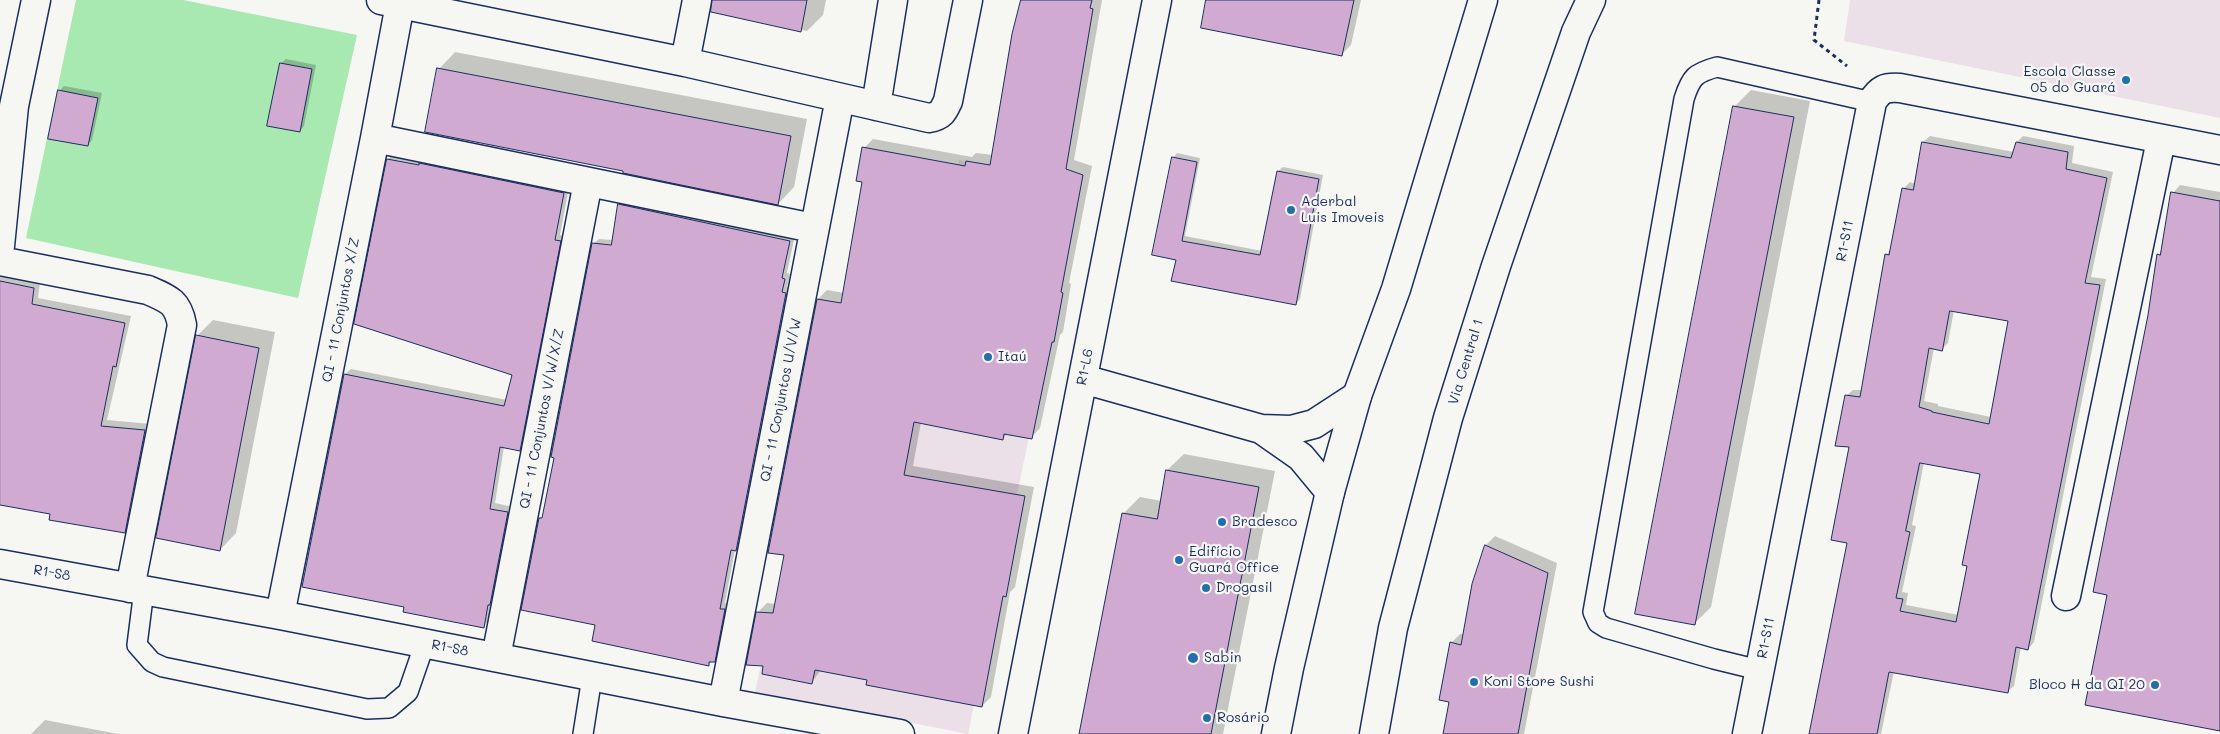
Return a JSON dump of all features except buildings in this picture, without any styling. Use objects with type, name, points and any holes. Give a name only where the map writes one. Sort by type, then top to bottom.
[{"type":"street","points":[[0,246],[7,105],[36,0]]},
{"type":"street","points":[[685,62],[697,0]]},
{"type":"street","points":[[876,106],[893,0]]},
{"type":"street","points":[[391,2],[685,62],[929,118],[938,116],[943,112],[948,101],[968,0]]},
{"type":"street","name":"R1-L6","points":[[1013,734],[1156,0]]},
{"type":"street","points":[[1276,734],[1289,668],[1330,492],[1357,396],[1396,289],[1483,0]]},
{"type":"street","name":"Via Central 1","points":[[1374,734],[1393,628],[1448,418],[1496,266],[1576,32],[1590,0]]},
{"type":"street","name":"QI - 11 Conjuntos X/Z","points":[[280,615],[375,138],[391,2]]},
{"type":"street","points":[[1875,97],[1885,88],[1900,88],[2160,140],[2220,150]]},
{"type":"street","name":"R1-S11","points":[[1747,734],[1875,97]]},
{"type":"street","name":"QI - 11 Conjuntos U/V/W","points":[[723,702],[813,228],[840,98]]},
{"type":"street","points":[[375,138],[813,228]]},
{"type":"street","points":[[2066,596],[2160,140]]},
{"type":"street","name":"QI - 11 Conjuntos V/W/X/Z","points":[[496,656],[588,182]]},
{"type":"street","points":[[0,261],[148,290],[166,297],[179,310],[182,325],[138,589]]},
{"type":"street","points":[[1083,379],[1261,429],[1291,430],[1314,424],[1357,396]]},
{"type":"street","points":[[1261,429],[1301,457],[1330,492]]},
{"type":"street","name":"R1-S8","points":[[0,564],[280,615],[496,656],[592,677],[900,734]]},
{"type":"lane","points":[[1760,670],[1606,628],[1598,623],[1593,612],[1684,99],[1690,82],[1700,71],[1717,67],[1875,97]]},
{"type":"lane","points":[[138,589],[137,645],[152,662],[163,668],[367,709],[389,708],[408,692],[425,643]]},
{"type":"lane","points":[[583,734],[592,677]]},
{"type":"path","points":[[1819,0],[1814,40],[1875,97]]},
{"type":"shaded area","name":"Escola Classe 05 do Guará","points":[[1850,0],[2220,0],[2220,118],[1844,41]]},
{"type":"shaded area","points":[[959,160],[1080,187],[968,734],[755,692],[779,581],[871,601]]},
{"type":"green space","points":[[76,0],[183,0],[357,35],[298,298],[26,238]]},
{"type":"place","name":"Escola Classe 05 do Guará","points":[[2126,80]]},
{"type":"place","name":"Aderbal Luis Imoveis","points":[[1291,210]]},
{"type":"place","name":"Itaú","points":[[988,357]]},
{"type":"place","name":"Bradesco","points":[[1222,522]]},
{"type":"place","name":"Edifício Guará Office","points":[[1179,560]]},
{"type":"place","name":"Drogasil","points":[[1206,588]]},
{"type":"place","name":"Sabin","points":[[1193,658]]},
{"type":"place","name":"Koni Store Sushi","points":[[1474,682]]},
{"type":"place","name":"Bloco H da QI 20","points":[[2155,685]]},
{"type":"place","name":"Rosário","points":[[1207,718]]}]
